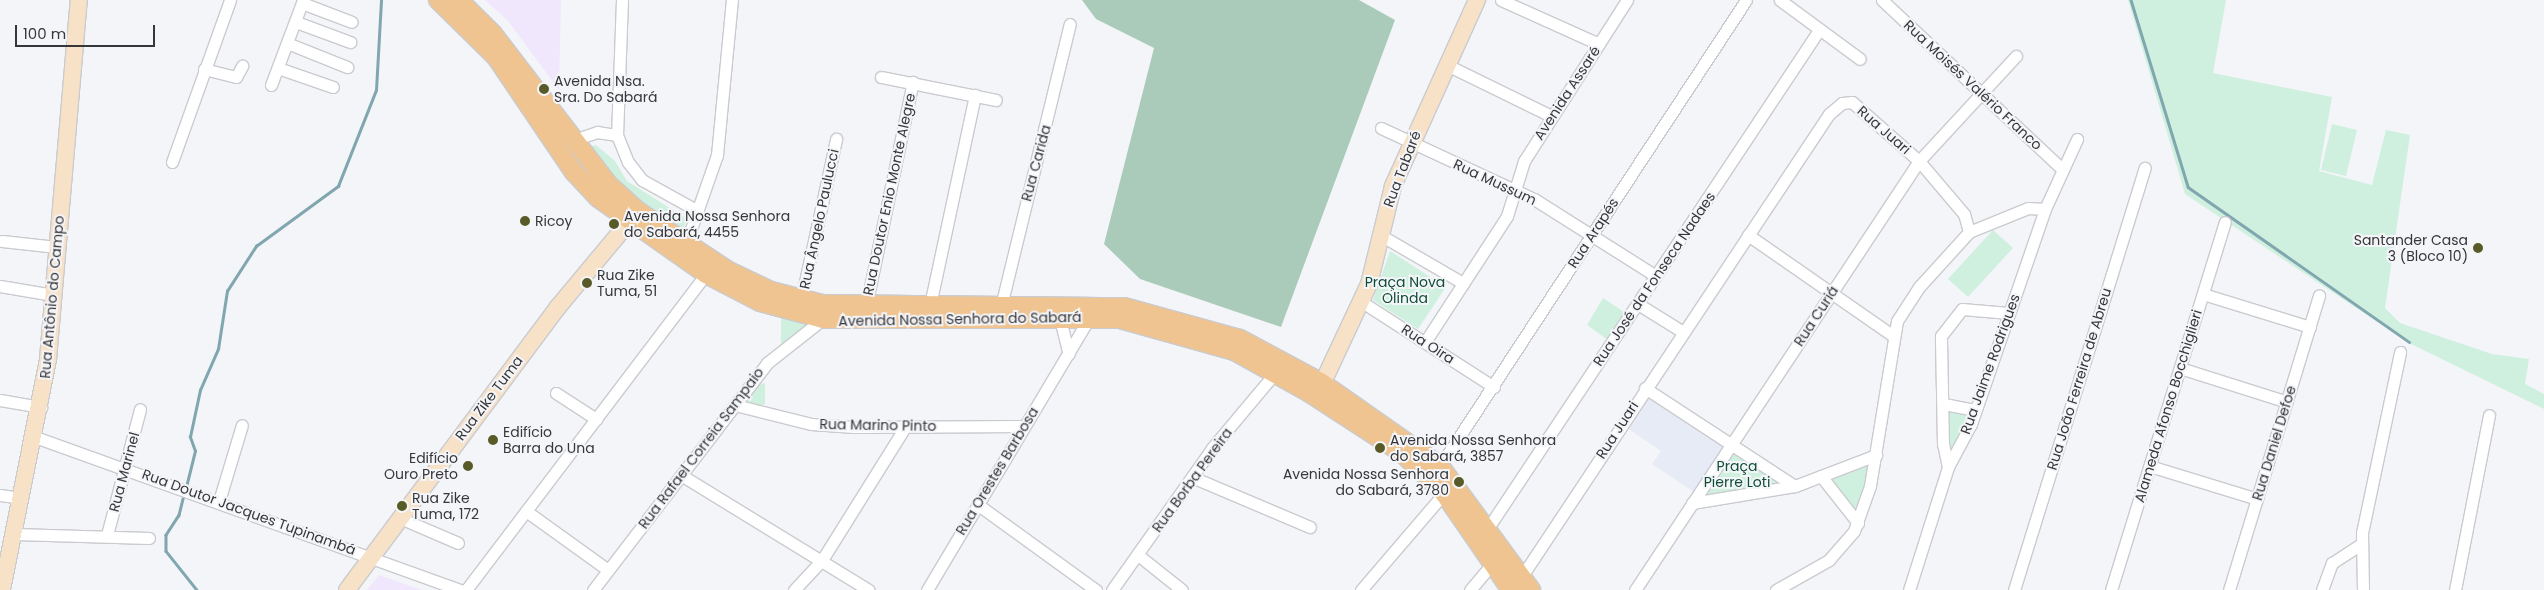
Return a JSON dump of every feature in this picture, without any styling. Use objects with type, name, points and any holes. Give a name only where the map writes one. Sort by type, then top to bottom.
[{"type":"main road","name":"Avenida Nossa Senhora do Sabará","points":[[438,0],[496,57],[574,172],[632,216],[683,251],[747,281],[801,300],[866,306],[1002,302],[1079,303],[1158,313],[1240,339],[1440,466],[1488,528],[1521,585]]},
{"type":"main road","name":"Avenida Nossa Senhora do Sabará","points":[[459,0],[493,34],[571,141],[632,216]]},
{"type":"main road","name":"Avenida Nossa Senhora do Sabará","points":[[683,251],[706,274],[760,302],[823,319],[1060,319],[1090,317],[1149,324],[1193,337],[1319,390],[1402,453],[1444,493],[1493,563],[1521,585]]},
{"type":"street","name":"Rua Antônio do Campo","points":[[2,590],[16,534],[21,498],[41,407],[53,295],[79,0]]},
{"type":"street","points":[[172,162],[230,0]]},
{"type":"street","points":[[622,0],[617,135],[628,162],[642,180],[698,211]]},
{"type":"street","points":[[683,251],[718,155],[732,0]]},
{"type":"street","name":"Rua Tabaré","points":[[1319,390],[1362,302],[1382,236],[1393,186],[1477,0]]},
{"type":"street","points":[[1501,0],[1599,44]]},
{"type":"street","name":"Avenida Assaré","points":[[1425,342],[1507,216],[1524,161],[1551,116],[1627,0]]},
{"type":"street","name":"Rua Arapés","points":[[1440,466],[1494,387],[1746,0]]},
{"type":"street","points":[[1780,0],[1860,60]]},
{"type":"street","name":"Rua Moisés Valério Franco","points":[[1882,0],[2063,170]]},
{"type":"street","points":[[271,85],[303,2],[352,22]]},
{"type":"street","points":[[296,22],[350,42]]},
{"type":"street","name":"Rua Carida","points":[[1002,302],[1070,24]]},
{"type":"street","name":"Rua José da Fonseca Nadaes","points":[[1488,528],[1819,30]]},
{"type":"street","points":[[287,43],[347,67]]},
{"type":"street","name":"Rua Curiá","points":[[1635,590],[1919,161],[2016,56]]},
{"type":"street","points":[[1447,65],[1551,116]]},
{"type":"street","points":[[204,69],[236,77],[242,66]]},
{"type":"street","points":[[278,68],[332,87]]},
{"type":"street","points":[[881,77],[996,100]]},
{"type":"street","name":"Rua Doutor Enio Monte Alegre","points":[[866,306],[913,82]]},
{"type":"street","points":[[930,305],[975,95]]},
{"type":"street","name":"Rua Juari","points":[[1521,585],[1645,388],[1829,114],[1842,103],[1861,107],[1919,161],[1964,214],[1969,232]]},
{"type":"street","name":"Rua Mussum","points":[[1381,128],[1515,190],[1656,276]]},
{"type":"street","points":[[571,141],[597,132],[617,135]]},
{"type":"street","name":"Rua Ângelo Paulucci","points":[[801,300],[836,139]]},
{"type":"street","name":"Rua Jaime Rodrigues","points":[[1908,590],[1948,468],[1975,410],[2046,209],[2077,139]]},
{"type":"street","name":"Rua João Ferreira de Abreu","points":[[2014,590],[2145,168]]},
{"type":"street","points":[[1776,590],[1829,560],[1858,523],[1876,455],[1892,335],[1920,287],[1969,232],[2028,208],[2046,209]]},
{"type":"street","name":"Rua Zike Tuma","points":[[347,590],[632,216]]},
{"type":"street","name":"Alameda Afonso Bocchiglieri","points":[[2111,590],[2225,222]]},
{"type":"street","points":[[1748,234],[1832,291],[1892,335]]},
{"type":"street","points":[[1382,236],[1463,283]]},
{"type":"street","points":[[2,241],[57,247]]},
{"type":"street","points":[[466,590],[706,274]]},
{"type":"street","points":[[0,286],[53,295]]},
{"type":"street","points":[[2203,294],[2310,327]]},
{"type":"street","name":"Rua Daniel Defoe","points":[[2229,590],[2320,295]]},
{"type":"street","name":"Rua Oira","points":[[1362,302],[1494,387]]},
{"type":"street","points":[[1638,304],[1683,332]]},
{"type":"street","points":[[1948,468],[1944,453],[1943,333],[1962,309],[2009,313]]},
{"type":"street","name":"Rua Orestes Barbosa","points":[[927,590],[1023,426],[1090,317]]},
{"type":"street","name":"Rua Rafael Correia Sampaio","points":[[594,590],[766,363],[823,319]]},
{"type":"street","points":[[1060,319],[1069,354]]},
{"type":"street","points":[[2363,590],[2361,544],[2400,352]]},
{"type":"street","points":[[2180,368],[2287,402]]},
{"type":"street","name":"Rua Borba Pereira","points":[[1112,590],[1138,556],[1192,477],[1275,372]]},
{"type":"street","points":[[1645,388],[1732,443],[1795,486]]},
{"type":"street","points":[[556,393],[596,419]]},
{"type":"street","points":[[0,400],[41,407]]},
{"type":"street","points":[[1944,404],[1975,410]]},
{"type":"street","name":"Rua Marino Pinto","points":[[735,405],[811,424],[905,427],[1023,426]]},
{"type":"street","name":"Rua Marinel","points":[[107,535],[140,409]]},
{"type":"street","points":[[2455,590],[2489,415]]},
{"type":"street","points":[[219,501],[242,425]]},
{"type":"street","points":[[794,590],[822,560],[905,427]]},
{"type":"street","name":"Rua Doutor Jacques Tupinambá","points":[[35,437],[219,501],[461,590]]},
{"type":"street","points":[[1692,503],[1795,486],[1876,455]]},
{"type":"street","points":[[2150,466],[2257,499]]},
{"type":"street","points":[[681,475],[869,590]]},
{"type":"street","points":[[1821,476],[1858,523]]},
{"type":"street","points":[[1192,477],[1310,527]]},
{"type":"street","points":[[1361,590],[1444,493]]},
{"type":"street","points":[[0,495],[21,498]]},
{"type":"street","points":[[977,504],[1096,590]]},
{"type":"street","points":[[526,511],[608,570]]},
{"type":"street","points":[[400,518],[458,543]]},
{"type":"street","points":[[16,534],[107,535],[149,538]]},
{"type":"street","points":[[2322,590],[2332,563],[2361,544]]},
{"type":"street","points":[[1138,556],[1182,590]]},
{"type":"street","points":[[1470,590],[1493,563]]},
{"type":"shaded area","points":[[485,0],[561,0],[559,90],[508,21]]},
{"type":"shaded area","points":[[1646,392],[1727,443],[1694,492],[1652,464],[1661,451],[1624,426]]},
{"type":"shaded area","points":[[379,575],[422,590],[367,590]]},
{"type":"green space","points":[[1082,0],[1359,0],[1395,20],[1281,327],[1140,279],[1104,244],[1154,48],[1096,19]]},
{"type":"green space","points":[[2128,0],[2226,0],[2213,73],[2332,97],[2319,171],[2372,185],[2386,130],[2410,135],[2385,308],[2400,323],[2492,354],[2529,359],[2525,384],[2544,394],[2544,409],[2409,343],[2185,194]]},
{"type":"green space","points":[[2332,124],[2357,130],[2346,176],[2321,170]]},
{"type":"green space","points":[[596,145],[615,161],[627,181],[687,219],[680,236],[641,207],[585,148]]},
{"type":"green space","points":[[1993,230],[2013,248],[1968,297],[1948,279]]},
{"type":"green space","name":"Praça Nova Olinda","points":[[1390,251],[1446,287],[1418,329],[1373,300]]},
{"type":"green space","points":[[1603,298],[1624,312],[1608,340],[1587,325]]},
{"type":"green space","points":[[781,316],[813,323],[781,344]]},
{"type":"green space","points":[[765,383],[765,404],[753,409],[739,403],[751,385]]},
{"type":"green space","points":[[1949,409],[1969,413],[1949,455],[1948,420]]},
{"type":"green space","name":"Praça Pierre Loti","points":[[1732,448],[1785,485],[1700,499]]},
{"type":"green space","points":[[1871,460],[1866,485],[1855,518],[1826,477]]},
{"type":"waterway","points":[[186,487],[195,451],[190,437],[200,390],[218,349],[227,291],[256,246],[338,186],[376,90],[381,0]]},
{"type":"waterway","points":[[2131,0],[2188,187],[2409,342]]},
{"type":"waterway","points":[[184,495],[179,515],[166,535],[166,551],[197,590]]},
{"type":"place","name":"Avenida Nsa. Sra. Do Sabará","points":[[544,89]]},
{"type":"place","name":"Ricoy","points":[[525,221]]},
{"type":"place","name":"Avenida Nossa Senhora do Sabará, 4455","points":[[614,224]]},
{"type":"place","name":"Santander Casa 3 (Bloco 10)","points":[[2478,248]]},
{"type":"place","name":"Rua Zike Tuma, 51","points":[[587,283]]},
{"type":"place","name":"Edifício Barra do Una","points":[[493,440]]},
{"type":"place","name":"Avenida Nossa Senhora do Sabará, 3857","points":[[1380,448]]},
{"type":"place","name":"Edifício Ouro Preto","points":[[468,466]]},
{"type":"place","name":"Avenida Nossa Senhora do Sabará, 3780","points":[[1459,482]]},
{"type":"place","name":"Rua Zike Tuma, 172","points":[[402,506]]}]
